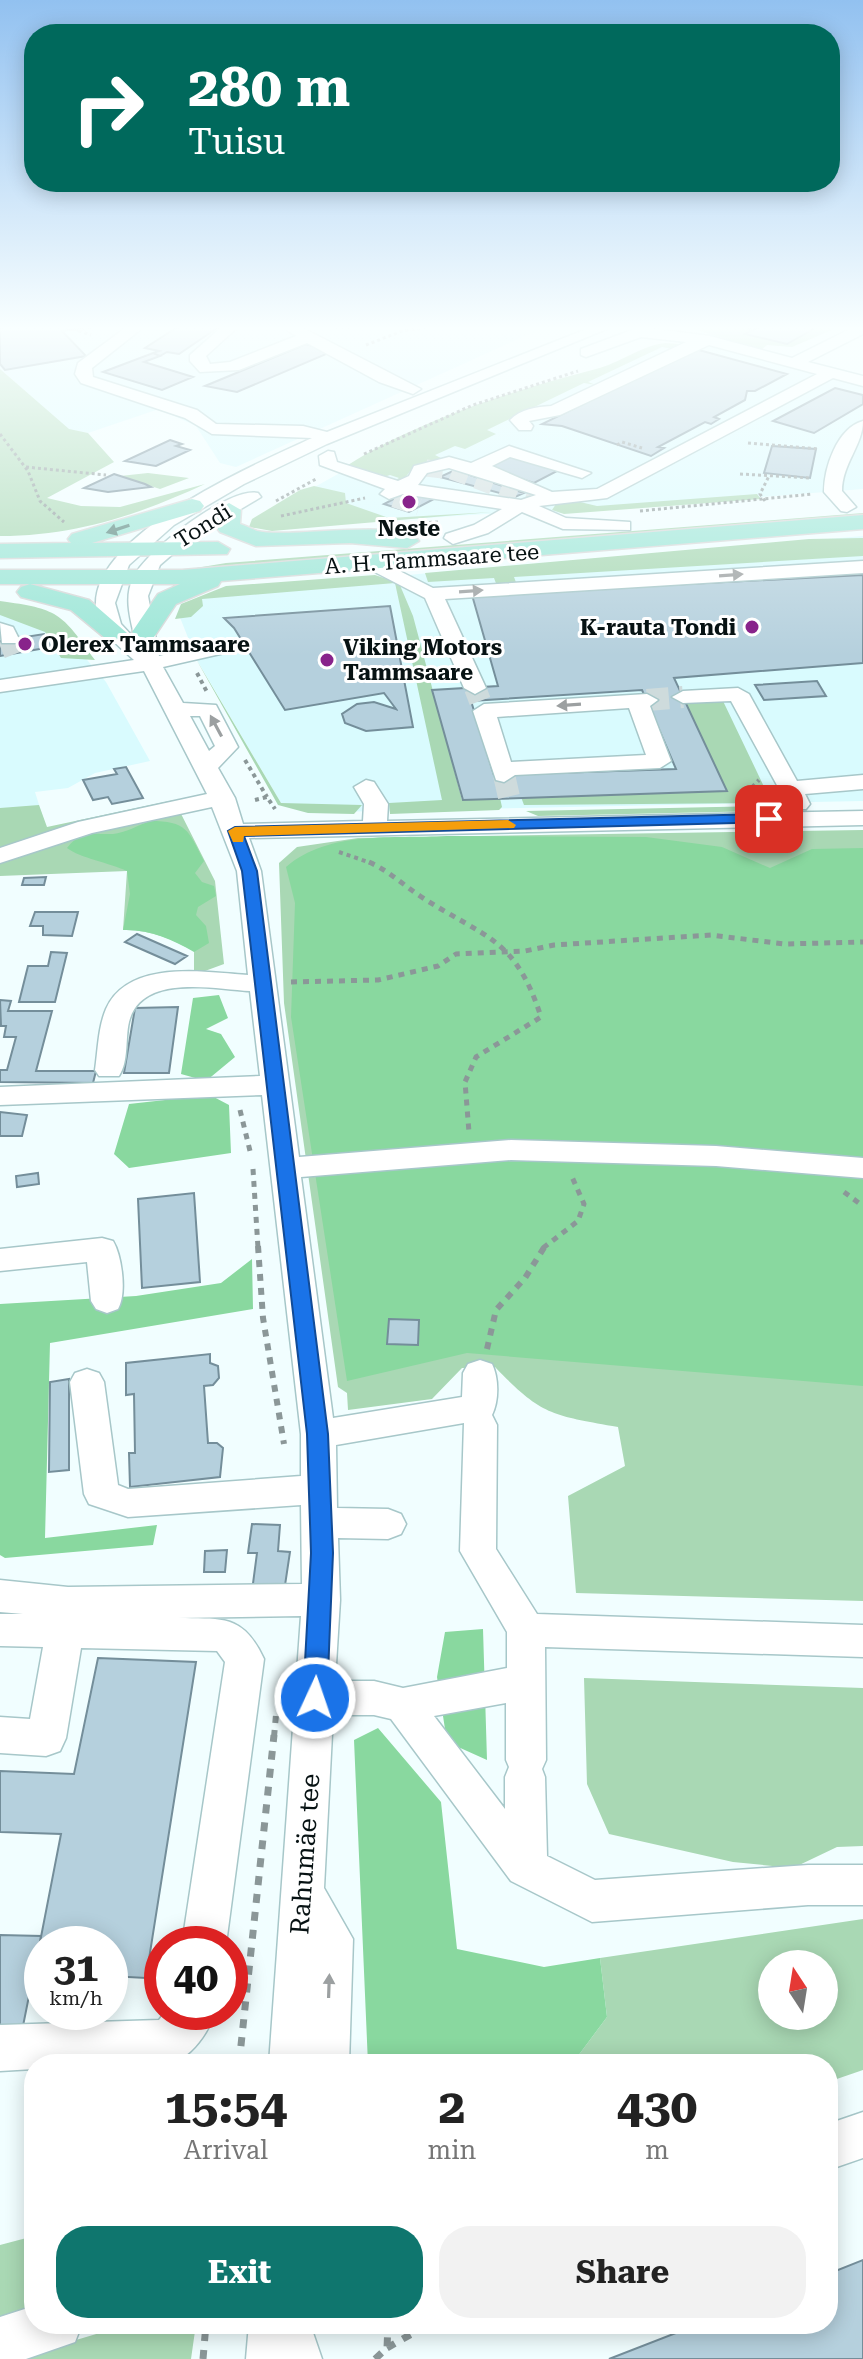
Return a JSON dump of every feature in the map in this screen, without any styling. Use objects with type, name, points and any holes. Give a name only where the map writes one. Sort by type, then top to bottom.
[{"type":"main road","points":[[0,550],[108,533],[192,506]]},
{"type":"main road","points":[[229,510],[228,527],[242,536],[256,539],[350,536],[407,541]]},
{"type":"main road","name":"A. H. Tammsaare tee","points":[[407,541],[627,519],[858,511]]},
{"type":"main road","name":"A. H. Tammsaare tee","points":[[0,577],[134,568],[182,577],[374,564],[858,511]]},
{"type":"main road","points":[[0,567],[134,568],[407,541]]},
{"type":"main road","points":[[0,550],[81,552],[134,568]]},
{"type":"main road","points":[[145,632],[157,609],[180,592],[212,580],[258,572]]},
{"type":"main road","points":[[0,586],[80,605],[114,633]]},
{"type":"street","points":[[311,436],[329,447],[331,466],[394,494]]},
{"type":"street","name":"Tondi","points":[[134,568],[348,436]]},
{"type":"street","name":"Tondi","points":[[329,447],[358,436]]},
{"type":"street","points":[[582,473],[509,451],[478,466],[547,494],[601,494],[711,436]]},
{"type":"street","points":[[850,436],[832,480],[833,492],[858,511]]},
{"type":"street","points":[[394,494],[416,479],[420,470],[449,462],[547,494]]},
{"type":"street","name":"Tondi","points":[[134,568],[192,506],[287,472]]},
{"type":"street","points":[[317,478],[394,494],[521,505],[563,523],[627,519]]},
{"type":"street","points":[[453,538],[494,523],[521,505],[547,494]]},
{"type":"street","points":[[419,507],[433,511],[521,505]]},
{"type":"street","points":[[374,564],[394,572],[417,591],[433,594],[863,567]]},
{"type":"street","points":[[134,568],[149,664]]},
{"type":"street","points":[[134,568],[114,633],[149,664],[223,798],[249,871],[252,890],[236,914],[240,968],[262,983]]},
{"type":"street","points":[[433,594],[480,700],[505,780],[515,825]]},
{"type":"street","points":[[0,686],[25,674],[149,664],[222,648]]},
{"type":"street","points":[[683,697],[738,694],[774,765],[791,788],[800,818]]},
{"type":"street","points":[[480,700],[642,700],[660,761],[505,780]]},
{"type":"street","points":[[791,788],[863,782]]},
{"type":"street","points":[[366,787],[376,804],[375,828]]},
{"type":"street","points":[[0,856],[86,827],[223,798]]},
{"type":"street","points":[[235,831],[863,818]]},
{"type":"street","points":[[109,1070],[119,1010],[128,995],[147,984],[167,981],[262,983]]},
{"type":"street","name":"Rahumäe tee","points":[[262,983],[318,1434],[321,1506],[321,1600],[296,1698],[303,1892],[293,2054]]},
{"type":"street","points":[[0,1096],[273,1085]]},
{"type":"street","points":[[283,1168],[470,1151],[573,1150],[863,1168]]},
{"type":"street","points":[[0,1260],[102,1249],[107,1301]]},
{"type":"street","points":[[318,1434],[479,1407],[480,1373]]},
{"type":"street","points":[[87,1382],[102,1494],[128,1503],[321,1506],[388,1524]]},
{"type":"street","points":[[480,1425],[478,1551],[526,1630],[526,1867]]},
{"type":"street","points":[[0,1596],[68,1603],[321,1600]]},
{"type":"street","points":[[0,1630],[227,1635],[245,1659],[207,1926]]},
{"type":"street","points":[[526,1630],[863,1641]]},
{"type":"street","points":[[0,1735],[46,1738],[65,1631]]},
{"type":"street","points":[[296,1698],[374,1698],[403,1705],[526,1682]]},
{"type":"street","points":[[403,1705],[468,1795],[526,1867],[592,1901],[808,1885],[863,1885]]},
{"type":"street","points":[[303,1892],[331,1939],[326,2054]]},
{"type":"street","points":[[0,2048],[170,2042],[180,2030]]},
{"type":"street","points":[[838,2144],[863,2135]]},
{"type":"street","points":[[0,2342],[25,2334]]},
{"type":"street","points":[[271,2359],[273,2334]]},
{"type":"street","points":[[288,2334],[297,2359]]},
{"type":"path","points":[[2,436],[25,467],[40,501],[66,524]]},
{"type":"path","points":[[357,458],[405,436]]},
{"type":"path","points":[[0,442],[6,442]]},
{"type":"path","points":[[617,445],[622,442],[640,447]]},
{"type":"path","points":[[748,443],[816,449]]},
{"type":"path","points":[[25,467],[106,475]]},
{"type":"path","points":[[740,474],[810,478]]},
{"type":"path","points":[[765,501],[760,494],[769,475]]},
{"type":"path","points":[[627,519],[814,493]]},
{"type":"path","points":[[281,516],[339,501],[394,494]]},
{"type":"path","points":[[735,805],[763,776]]},
{"type":"path","points":[[292,830],[315,844],[393,874],[419,895],[485,929],[510,952],[534,991],[541,1017],[476,1057],[465,1082],[470,1151]]},
{"type":"path","points":[[262,983],[378,980],[438,966],[456,954],[510,952],[554,945],[711,935],[784,944],[863,942]]},
{"type":"path","points":[[237,1097],[251,1150],[263,1318],[285,1451]]},
{"type":"path","points":[[480,1373],[496,1310],[525,1278],[546,1244],[578,1221],[584,1204],[571,1169],[573,1150]]},
{"type":"path","points":[[241,2054],[296,1698]]},
{"type":"path","points":[[203,2359],[205,2334]]},
{"type":"path","points":[[387,2348],[388,2334]]},
{"type":"path","points":[[375,2359],[412,2334]]},
{"type":"shaded area","points":[[203,436],[304,436],[236,467],[220,463]]},
{"type":"shaded area","points":[[427,436],[863,436],[863,489],[564,513],[486,514],[367,522],[311,489],[356,464]]},
{"type":"shaded area","points":[[863,536],[863,801],[331,812],[281,803],[197,660],[179,615],[198,597],[438,572]]},
{"type":"shaded area","points":[[0,605],[46,612],[106,682],[150,761],[95,773],[68,788],[35,792],[46,827],[0,832]]},
{"type":"green space","points":[[0,436],[91,436],[114,462],[47,498],[81,506],[120,507],[205,484],[106,522],[54,532],[0,536]]},
{"type":"green space","points":[[401,436],[492,436],[465,449],[455,446],[435,455],[441,458],[414,466],[402,482],[394,481],[399,478],[390,475],[381,478],[348,465]]},
{"type":"green space","points":[[148,473],[189,478],[160,489],[120,476]]},
{"type":"green space","points":[[314,486],[345,493],[346,503],[389,518],[492,512],[272,531],[249,527],[252,519],[300,490]]},
{"type":"green space","points":[[757,494],[761,499],[564,514],[552,510],[556,504],[580,502],[597,506]]},
{"type":"green space","points":[[863,513],[863,516],[196,568],[226,563]]},
{"type":"green space","points":[[863,538],[863,556],[514,577],[517,585],[497,586],[494,578],[428,582],[425,573],[809,539]]},
{"type":"green space","points":[[375,575],[399,583],[413,616],[462,800],[500,798],[502,807],[499,810],[390,814],[389,803],[442,800],[395,583],[202,599],[203,606],[191,617],[175,619],[181,604],[226,586]]},
{"type":"green space","points":[[0,601],[35,607],[56,616],[74,632],[95,660],[61,658],[45,632],[0,615]]},
{"type":"green space","points":[[196,659],[281,803],[362,805],[354,814],[308,813],[278,805]]},
{"type":"green space","points":[[723,701],[768,795],[760,803],[524,805],[521,797],[726,791],[685,703]]},
{"type":"green space","points":[[174,800],[215,881],[224,964],[194,975],[194,951],[160,936],[123,930],[127,871],[0,876],[0,808],[39,805],[47,827]]},
{"type":"green space","points":[[770,806],[763,811],[538,816],[526,811]]},
{"type":"green space","points":[[150,821],[172,823],[185,829],[204,861],[195,873],[202,882],[214,886],[216,896],[198,907],[196,915],[206,926],[209,943],[194,952],[160,936],[123,930],[130,894],[127,871],[67,848],[83,835],[118,833]]},
{"type":"green space","points":[[863,830],[863,1601],[576,1593],[568,1496],[625,1466],[618,1427],[549,1411],[525,1395],[495,1367],[462,1368],[432,1399],[348,1410],[347,1393],[338,1387],[284,1003],[279,863],[297,847],[358,838]]},
{"type":"green space","points":[[384,837],[646,837],[722,847],[770,868],[812,849],[863,848],[863,1386],[467,1353],[347,1381],[291,1017],[295,903],[286,867],[303,855],[342,842]]},
{"type":"green space","points":[[219,995],[228,1018],[206,1029],[221,1034],[235,1057],[206,1081],[181,1074],[193,998]]},
{"type":"green space","points":[[210,1095],[229,1105],[231,1153],[129,1168],[114,1154],[129,1104]]},
{"type":"green space","points":[[252,1259],[253,1309],[50,1343],[45,1538],[157,1525],[153,1545],[5,1558],[0,1555],[0,1304],[136,1296],[221,1283]]},
{"type":"green space","points":[[483,1629],[487,1760],[447,1742],[437,1677],[445,1632]]},
{"type":"green space","points":[[584,1678],[863,1688],[863,1846],[837,1847],[793,1868],[733,1862],[609,1834],[587,1784]]},
{"type":"green space","points":[[378,1728],[441,1802],[457,1949],[544,1967],[600,1958],[607,2017],[579,2054],[368,2054],[354,1740]]},
{"type":"green space","points":[[863,1919],[863,2070],[838,2079],[838,2054],[579,2054],[607,2017],[600,1958]]},
{"type":"green space","points":[[24,2239],[24,2316],[0,2324],[0,2245]]},
{"type":"green space","points":[[96,2334],[195,2334],[191,2359],[12,2359]]},
{"type":"building","points":[[592,436],[679,436],[658,447],[664,448],[651,456]]},
{"type":"building","points":[[170,440],[182,444],[176,446],[190,450],[156,466],[125,461]]},
{"type":"building","points":[[772,446],[816,449],[810,478],[764,473]]},
{"type":"building","points":[[511,453],[561,469],[534,483],[484,467]]},
{"type":"building","points":[[455,470],[524,493],[515,497],[440,477]]},
{"type":"building","points":[[114,474],[151,487],[108,492],[84,488]]},
{"type":"building","name":"Neste","points":[[409,491],[434,499],[409,512],[384,504]]},
{"type":"building","points":[[863,575],[863,663],[674,678],[727,791],[463,800],[432,690],[498,686],[472,595]],"holes":[[[642,690],[676,769],[494,775],[471,701]]]},
{"type":"building","name":"Viking Motors Tammsaare","points":[[390,606],[413,727],[366,731],[345,723],[342,714],[357,704],[374,702],[396,709],[384,693],[285,710],[234,628],[224,618]]},
{"type":"building","name":"Olerex Tammsaare","points":[[44,634],[51,647],[0,656],[0,641]]},
{"type":"building","points":[[817,681],[826,696],[764,700],[755,685]]},
{"type":"building","points":[[126,767],[143,798],[112,804],[108,797],[93,800],[83,780],[117,774],[114,769]]},
{"type":"building","points":[[46,877],[44,885],[22,885],[24,878]]},
{"type":"building","points":[[35,912],[78,912],[72,936],[43,935],[43,926],[30,926]]},
{"type":"building","points":[[137,934],[187,956],[175,964],[125,942]]},
{"type":"building","points":[[51,952],[67,953],[55,1002],[19,1002],[28,966],[48,966]]},
{"type":"building","points":[[0,1000],[11,1001],[8,1011],[52,1011],[36,1071],[96,1071],[93,1083],[0,1082],[0,1070],[7,1070],[16,1037],[4,1037],[6,1026],[1,1026]]},
{"type":"building","points":[[178,1007],[169,1073],[124,1073],[135,1008]]},
{"type":"building","points":[[0,1112],[27,1115],[22,1136],[0,1136]]},
{"type":"building","points":[[38,1173],[39,1184],[17,1187],[16,1176]]},
{"type":"building","points":[[194,1193],[200,1282],[142,1288],[138,1199]]},
{"type":"building","points":[[389,1319],[419,1320],[418,1345],[387,1344]]},
{"type":"building","points":[[210,1354],[210,1363],[218,1366],[219,1378],[213,1385],[204,1386],[208,1443],[217,1443],[223,1448],[220,1477],[130,1487],[129,1453],[135,1453],[134,1394],[126,1395],[126,1363]]},
{"type":"building","points":[[69,1379],[69,1470],[49,1472],[50,1382]]},
{"type":"building","points":[[252,1524],[280,1525],[278,1551],[290,1552],[284,1592],[252,1591],[257,1553],[248,1553]]},
{"type":"building","points":[[227,1550],[225,1572],[204,1572],[205,1551]]},
{"type":"building","points":[[98,1658],[196,1662],[154,1926],[144,1926],[144,1978],[128,1977],[128,1926],[43,1926],[61,1834],[0,1832],[0,1771],[74,1774]]},
{"type":"building","points":[[0,1935],[24,1936],[23,2026],[0,2025]]},
{"type":"building","points":[[863,2260],[863,2359],[609,2359],[673,2334],[838,2334],[838,2270]]},
{"type":"tunnel","points":[[426,468],[452,471],[532,501]]},
{"type":"tunnel","points":[[394,499],[419,507]]},
{"type":"tunnel","points":[[9,639],[15,654]]},
{"type":"tunnel","points":[[475,688],[480,701]]},
{"type":"tunnel","points":[[647,700],[683,697]]},
{"type":"tunnel","points":[[504,775],[509,797]]},
{"type":"slow traffic","points":[[238,839],[235,831],[508,825]]},
{"type":"place","name":"Neste","points":[[409,502]]},
{"type":"place","name":"K-rauta Tondi","points":[[752,627]]},
{"type":"place","name":"Olerex Tammsaare","points":[[25,644]]},
{"type":"place","name":"Viking Motors Tammsaare","points":[[327,660]]},
{"type":"route","points":[[315,1698],[322,1553],[318,1434],[249,871],[235,831],[769,819]]}]
